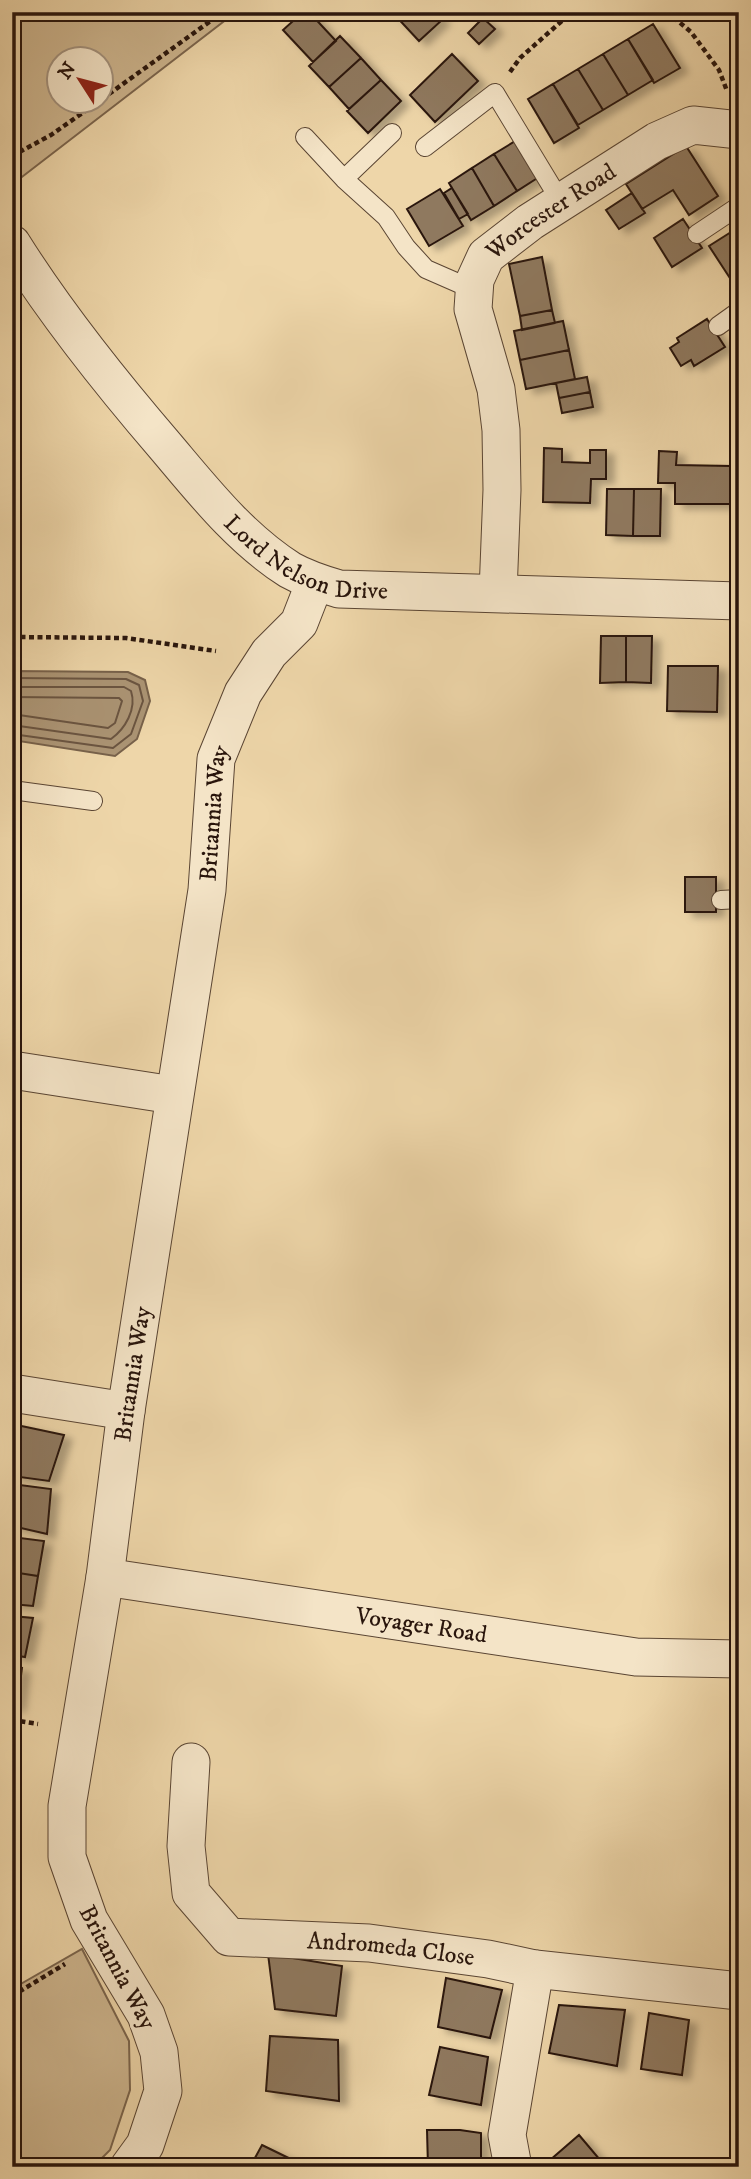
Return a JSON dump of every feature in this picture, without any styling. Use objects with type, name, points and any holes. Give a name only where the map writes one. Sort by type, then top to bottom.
[{"type":"street","name":"Worcester Road","points":[[498,593],[501,430],[496,388],[473,309],[475,280],[486,256],[530,222],[657,141],[693,124],[739,130]]},
{"type":"street","name":"Lord Nelson Drive","points":[[12,244],[36,282],[130,405],[226,517],[272,557],[315,582],[340,589],[739,601]]},
{"type":"street","name":"Britannia Way","points":[[129,2167],[145,2145],[163,2091],[159,2052],[146,2015],[89,1920],[67,1857],[67,1806],[105,1577],[126,1411],[173,1095],[207,890],[216,759],[243,693],[269,653],[299,623],[315,582]]},
{"type":"street","points":[[12,1070],[173,1095]]},
{"type":"street","points":[[12,1393],[126,1411]]},
{"type":"street","name":"Voyager Road","points":[[105,1577],[636,1657],[739,1659]]},
{"type":"street","name":"Andromeda Close","points":[[191,1762],[186,1846],[191,1893],[229,1937],[369,1943],[488,1959],[536,1969],[739,1991]]},
{"type":"street","points":[[513,2167],[507,2135],[536,1969]]},
{"type":"lane","points":[[425,147],[495,93],[561,202]]},
{"type":"lane","points":[[344,179],[392,133]]},
{"type":"lane","points":[[305,137],[344,179],[386,217],[406,247],[426,269],[474,290]]},
{"type":"lane","points":[[697,234],[739,206]]},
{"type":"lane","points":[[718,326],[739,311]]},
{"type":"lane","points":[[12,790],[93,802]]},
{"type":"path","points":[[116,89],[223,12]]},
{"type":"path","points":[[495,93],[520,58],[572,12]]},
{"type":"path","points":[[667,12],[691,32],[719,70],[729,95]]},
{"type":"path","points":[[12,156],[51,135],[78,116]]},
{"type":"path","points":[[12,637],[126,638],[216,651]]},
{"type":"path","points":[[12,1720],[38,1724]]},
{"type":"path","points":[[12,1996],[65,1964]]},
{"type":"shaded area","points":[[12,12],[236,12],[116,104],[116,46],[46,46],[46,116],[101,116],[18,180],[12,138]]},
{"type":"shaded area","points":[[82,1949],[129,2041],[130,2090],[110,2150],[93,2167],[12,2167],[12,1989]]},
{"type":"water","points":[[12,671],[128,672],[145,680],[150,701],[137,739],[115,756],[12,740]]},
{"type":"building","points":[[303,12],[309,12],[336,41],[313,62],[283,30]]},
{"type":"building","points":[[392,12],[435,12],[442,20],[419,41]]},
{"type":"building","points":[[483,18],[495,29],[479,44],[468,33]]},
{"type":"building","points":[[653,24],[680,68],[654,83],[628,39]]},
{"type":"building","points":[[340,36],[361,58],[329,87],[309,66]]},
{"type":"building","points":[[628,39],[653,80],[628,95],[603,54]]},
{"type":"building","points":[[452,54],[478,81],[435,122],[410,95]]},
{"type":"building","points":[[603,54],[628,95],[603,110],[578,69]]},
{"type":"building","points":[[361,58],[381,80],[349,109],[329,87]]},
{"type":"building","points":[[578,69],[603,110],[578,125],[553,84]]},
{"type":"building","points":[[381,80],[401,101],[368,133],[347,111]]},
{"type":"building","points":[[553,84],[579,128],[554,143],[528,99]]},
{"type":"building","points":[[517,140],[539,177],[517,191],[494,154]]},
{"type":"building","points":[[686,146],[718,196],[689,215],[673,190],[642,209],[626,184]]},
{"type":"building","points":[[494,154],[517,191],[494,206],[472,168]]},
{"type":"building","points":[[472,168],[494,206],[471,220],[449,183]]},
{"type":"building","points":[[452,188],[468,214],[459,219],[444,193]]},
{"type":"building","points":[[440,189],[463,226],[429,246],[407,209]]},
{"type":"building","points":[[632,193],[645,213],[619,229],[606,210]]},
{"type":"building","points":[[683,219],[702,248],[672,267],[654,238]]},
{"type":"building","points":[[739,227],[739,292],[709,246]]},
{"type":"building","points":[[542,257],[552,310],[520,316],[509,264]]},
{"type":"building","points":[[552,310],[555,323],[522,330],[520,316]]},
{"type":"building","points":[[707,319],[725,347],[694,366],[691,360],[681,366],[670,348],[679,342],[677,338]]},
{"type":"building","points":[[563,321],[569,350],[520,360],[514,331]]},
{"type":"building","points":[[569,350],[575,379],[526,389],[520,360]]},
{"type":"building","points":[[587,377],[590,392],[559,398],[556,383]]},
{"type":"building","points":[[590,392],[593,407],[562,413],[559,398]]},
{"type":"building","points":[[544,448],[562,449],[562,462],[590,463],[590,450],[606,450],[606,479],[591,479],[590,503],[543,502]]},
{"type":"building","points":[[659,451],[677,452],[676,465],[731,466],[730,504],[675,504],[675,483],[658,483]]},
{"type":"building","points":[[733,488],[739,489],[739,519],[731,518]]},
{"type":"building","points":[[607,489],[634,489],[633,536],[606,535]]},
{"type":"building","points":[[634,489],[661,489],[660,536],[633,536]]},
{"type":"building","points":[[601,636],[626,636],[626,682],[600,683]]},
{"type":"building","points":[[626,636],[652,636],[651,683],[626,682]]},
{"type":"building","points":[[668,666],[718,666],[717,712],[667,711]]},
{"type":"building","points":[[685,877],[716,877],[716,912],[685,912]]},
{"type":"building","points":[[12,1424],[64,1435],[49,1481],[12,1476]]},
{"type":"building","points":[[12,1484],[51,1489],[47,1534],[12,1526]]},
{"type":"building","points":[[12,1537],[44,1541],[38,1576],[12,1572]]},
{"type":"building","points":[[12,1572],[38,1576],[33,1606],[12,1604]]},
{"type":"building","points":[[12,1616],[33,1618],[25,1657],[12,1655]]},
{"type":"building","points":[[12,1667],[22,1668],[17,1707],[12,1706]]},
{"type":"building","points":[[268,1954],[342,1966],[336,2016],[275,2009]]},
{"type":"building","points":[[446,1978],[502,1990],[490,2038],[438,2027]]},
{"type":"building","points":[[559,2005],[625,2010],[617,2066],[549,2053]]},
{"type":"building","points":[[649,2013],[689,2020],[682,2075],[641,2069]]},
{"type":"building","points":[[270,2036],[338,2040],[339,2101],[266,2091]]},
{"type":"building","points":[[440,2047],[488,2057],[481,2105],[429,2095]]},
{"type":"building","points":[[427,2130],[481,2133],[481,2167],[428,2167]]},
{"type":"building","points":[[579,2135],[606,2167],[542,2167]]},
{"type":"building","points":[[262,2145],[307,2167],[250,2167]]}]
